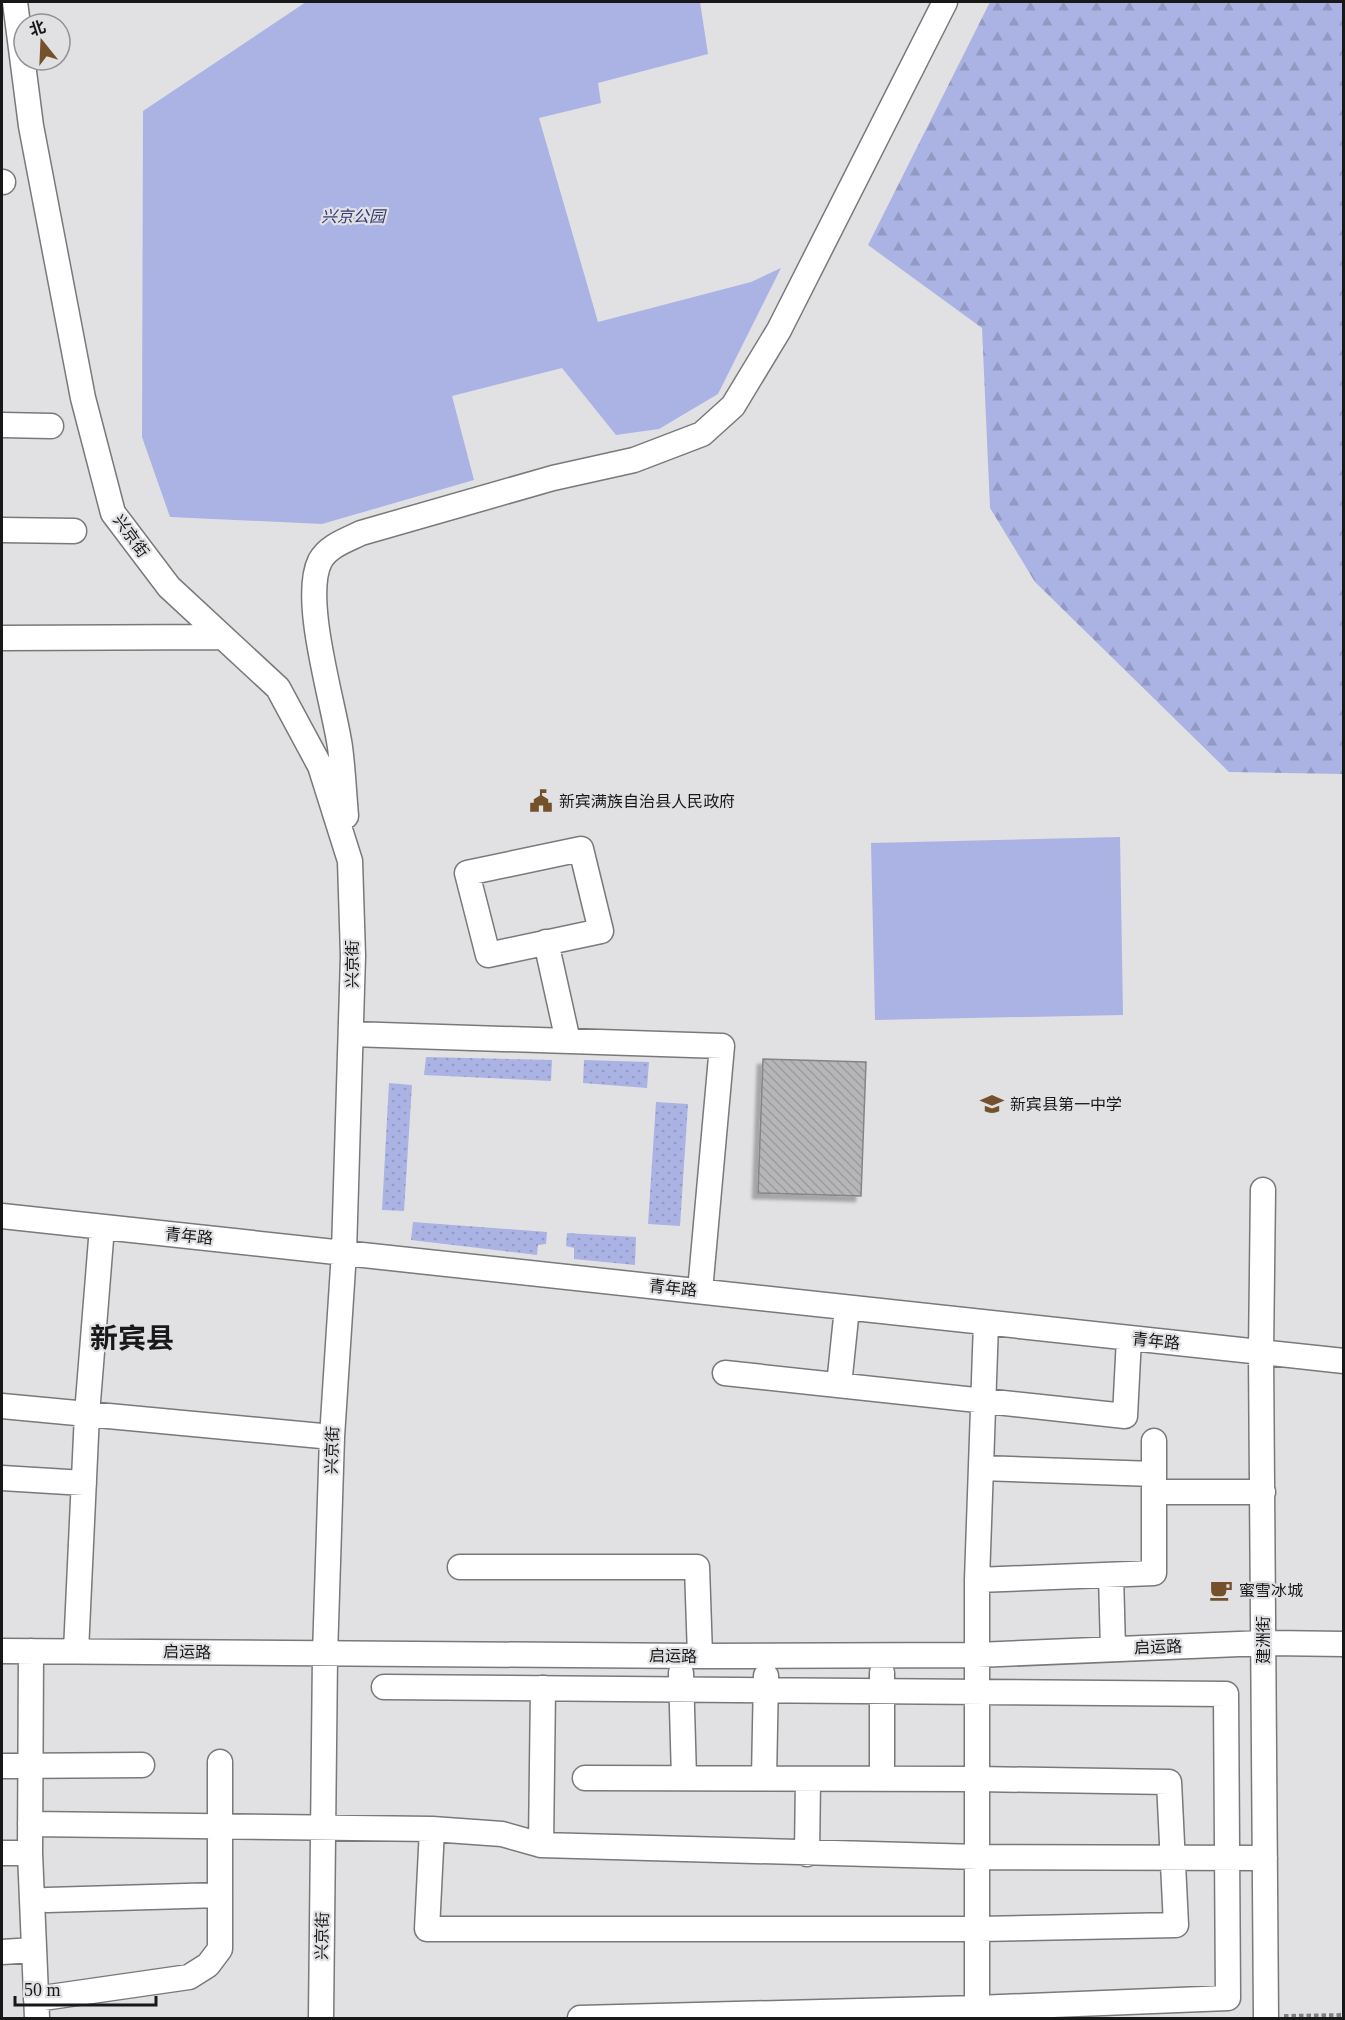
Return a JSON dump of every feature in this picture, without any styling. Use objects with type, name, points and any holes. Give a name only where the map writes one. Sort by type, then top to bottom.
[{"type":"street","name":"兴京街","points":[[15,2],[31,126],[83,398],[113,513],[169,587],[278,688],[320,766],[350,861],[353,956],[344,1252],[332,1437],[326,1655],[321,2019]]},
{"type":"street","points":[[350,861],[340,747],[316,622],[315,579],[321,560],[332,548],[361,533],[553,478],[634,460],[702,434],[733,406],[779,330],[945,2]]},
{"type":"street","points":[[2,425],[51,426]]},
{"type":"street","points":[[2,530],[74,531]]},
{"type":"street","points":[[2,638],[223,637]]},
{"type":"street","points":[[580,849],[601,931],[546,942],[488,955],[467,873],[580,849]]},
{"type":"street","points":[[546,942],[568,1041]]},
{"type":"street","points":[[351,1034],[722,1046],[700,1291]]},
{"type":"street","name":"建洲街","points":[[1263,1190],[1261,1353],[1266,2019]]},
{"type":"street","name":"青年路","points":[[2,1216],[1344,1361]]},
{"type":"street","points":[[76,1651],[87,1414],[102,1227]]},
{"type":"street","points":[[839,1385],[848,1308]]},
{"type":"street","points":[[977,2008],[979,1929],[977,1580],[986,1323]]},
{"type":"street","points":[[725,1373],[1125,1416],[1129,1338]]},
{"type":"street","points":[[2,1406],[332,1437]]},
{"type":"street","points":[[977,1580],[1154,1573],[1154,1441]]},
{"type":"street","points":[[981,1468],[1263,1492]]},
{"type":"street","points":[[2,1478],[84,1483]]},
{"type":"street","points":[[460,1567],[697,1567],[690,1656],[681,1689],[684,1778]]},
{"type":"street","points":[[1111,1575],[1113,1649]]},
{"type":"street","name":"启运路","points":[[2,1651],[326,1655],[977,1655],[1263,1643],[1344,1644]]},
{"type":"street","points":[[31,1651],[30,1852],[36,2009],[189,1977],[208,1965],[220,1949],[220,1762]]},
{"type":"street","points":[[882,1655],[882,1779]]},
{"type":"street","points":[[764,1778],[766,1656]]},
{"type":"street","points":[[384,1687],[1226,1694],[1228,1998],[977,2008],[580,2019]]},
{"type":"street","points":[[541,1845],[543,1688]]},
{"type":"street","points":[[2,1766],[142,1765]]},
{"type":"street","points":[[432,1829],[427,1929],[979,1929],[1176,1925],[1169,1782],[585,1778]]},
{"type":"street","points":[[807,1854],[808,1779]]},
{"type":"street","points":[[30,1824],[432,1829],[502,1834],[541,1845],[807,1854],[1265,1858]]},
{"type":"street","points":[[2,1853],[30,1852]]},
{"type":"street","points":[[47,1900],[220,1895]]},
{"type":"street","points":[[2,1952],[33,1950]]},
{"type":"path","points":[[1306,2015],[1344,2015]]},
{"type":"green space","name":"兴京公园","points":[[306,2],[700,2],[708,54],[598,83],[601,103],[539,118],[598,322],[751,282],[781,268],[718,394],[659,429],[616,435],[562,368],[452,396],[474,480],[322,524],[170,517],[142,437],[143,111]]},
{"type":"green space","points":[[990,2],[1343,2],[1343,774],[1229,772],[1035,582],[990,508],[982,328],[868,245]]},
{"type":"green space","points":[[1120,837],[1123,1015],[875,1020],[871,843]]},
{"type":"green space","points":[[426,1057],[552,1060],[551,1081],[424,1075]]},
{"type":"green space","points":[[584,1060],[649,1062],[647,1088],[583,1083]]},
{"type":"green space","points":[[389,1083],[412,1085],[404,1211],[382,1210]]},
{"type":"green space","points":[[656,1102],[688,1104],[680,1226],[648,1224]]},
{"type":"green space","points":[[413,1222],[547,1232],[546,1244],[538,1245],[537,1255],[411,1240]]},
{"type":"green space","points":[[567,1233],[636,1237],[635,1265],[574,1259],[574,1248],[566,1246]]},
{"type":"building","points":[[763,1059],[866,1062],[861,1196],[758,1193]]},
{"type":"place","name":"新宾满族自治县人民政府","points":[[541,801]]},
{"type":"place","name":"新宾县第一中学","points":[[992,1104]]},
{"type":"place","name":"蜜雪冰城","points":[[1221,1590]]},
{"type":"district","name":"新宾县","points":[[132,1338]]}]
